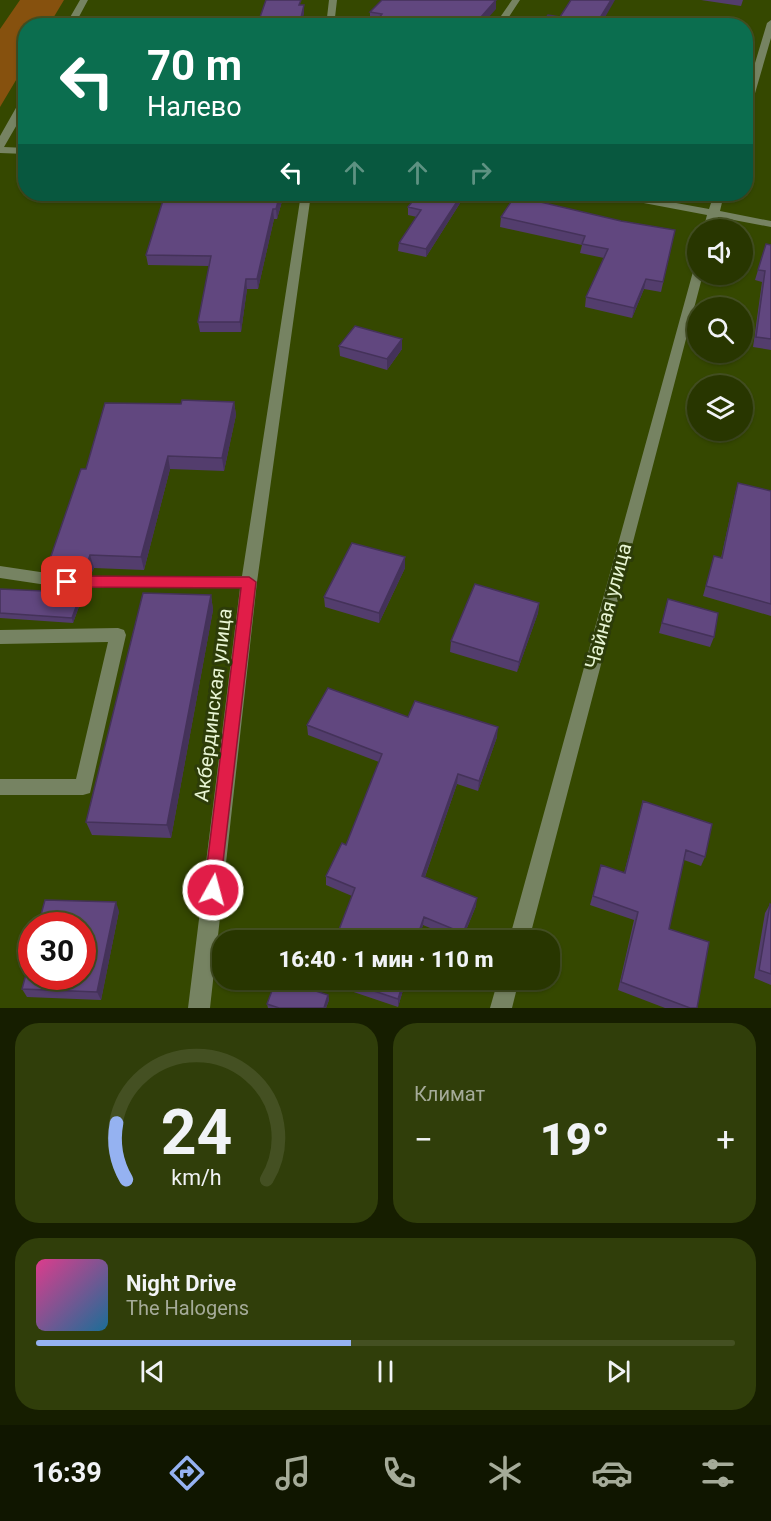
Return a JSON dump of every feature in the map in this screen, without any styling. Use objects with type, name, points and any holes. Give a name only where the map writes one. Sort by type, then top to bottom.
[{"type":"street","points":[[74,18],[84,0]]},
{"type":"street","points":[[331,18],[333,0]]},
{"type":"street","points":[[504,18],[516,0]]},
{"type":"street","points":[[753,83],[771,23]]},
{"type":"street","points":[[0,145],[18,113]]},
{"type":"street","points":[[0,150],[18,151]]},
{"type":"street","name":"Акбердинская улица","points":[[199,1008],[249,582],[305,201]]},
{"type":"street","points":[[649,201],[771,224]]},
{"type":"street","points":[[712,219],[717,201]]},
{"type":"street","name":"Чайная улица","points":[[522,930],[694,285]]},
{"type":"street","points":[[0,572],[67,582],[249,582]]},
{"type":"street","points":[[0,637],[118,635],[83,787],[0,787]]},
{"type":"street","points":[[501,1008],[506,990]]},
{"type":"shaded area","points":[[20,0],[64,0],[53,18],[18,18],[18,77],[0,107],[0,29]]},
{"type":"building","points":[[266,0],[301,0],[299,5],[304,5],[301,18],[260,18]]},
{"type":"building","points":[[382,0],[496,0],[480,18],[379,18],[382,14],[370,12]]},
{"type":"building","points":[[571,0],[611,0],[600,18],[546,18],[548,15],[560,17]]},
{"type":"building","points":[[163,201],[278,201],[276,209],[273,209],[257,279],[246,279],[240,322],[198,322],[211,256],[146,255]]},
{"type":"building","points":[[413,201],[457,201],[426,249],[399,243],[421,210],[408,207]]},
{"type":"building","points":[[512,201],[536,201],[621,221],[675,230],[663,282],[646,279],[634,308],[586,297],[608,249],[582,244],[585,236],[501,217]]},
{"type":"building","points":[[766,244],[771,245],[771,339],[756,337],[765,271],[758,270]]},
{"type":"building","points":[[355,326],[402,339],[387,359],[339,346]]},
{"type":"building","points":[[182,400],[234,402],[222,458],[168,456],[141,557],[90,555],[88,561],[50,559],[81,469],[86,469],[105,403],[181,404]]},
{"type":"building","points":[[738,483],[771,491],[771,604],[706,586],[714,556],[722,558]]},
{"type":"building","points":[[352,543],[405,557],[379,613],[324,597]]},
{"type":"building","points":[[47,582],[84,585],[72,618],[0,613],[0,589],[44,591]]},
{"type":"building","points":[[475,584],[539,603],[519,662],[451,641]]},
{"type":"building","points":[[143,593],[211,595],[167,825],[86,822]]},
{"type":"building","points":[[668,599],[718,613],[714,637],[662,623]]},
{"type":"building","points":[[328,688],[408,717],[415,701],[498,727],[479,781],[458,774],[422,876],[477,898],[464,930],[456,930],[424,917],[419,930],[339,930],[355,888],[326,876],[342,843],[346,845],[382,754],[307,725]]},
{"type":"building","points":[[643,801],[712,824],[705,857],[686,850],[669,929],[709,942],[697,1008],[690,1008],[621,982],[638,912],[593,896],[601,865],[625,873]]},
{"type":"building","points":[[45,900],[116,902],[97,992],[47,990],[96,990],[96,912],[42,912]]},
{"type":"building","points":[[771,905],[771,974],[759,970]]},
{"type":"building","points":[[272,990],[313,990],[328,995],[324,1008],[279,1008],[267,1004]]},
{"type":"building","points":[[371,990],[401,990],[398,999]]},
{"type":"route","points":[[67,582],[249,582],[213,890]]}]
